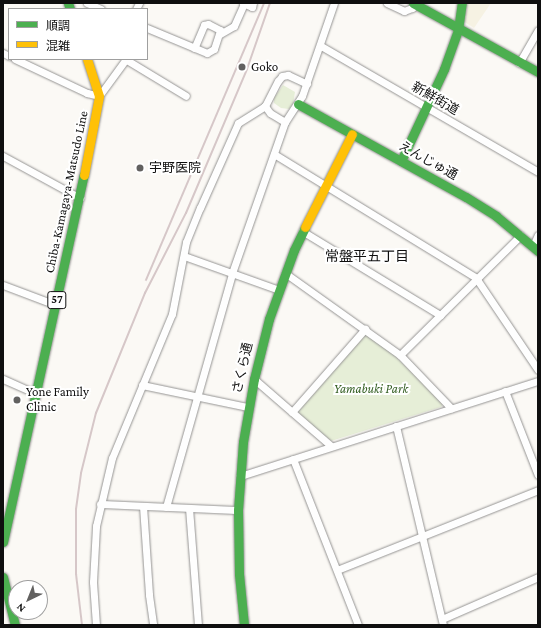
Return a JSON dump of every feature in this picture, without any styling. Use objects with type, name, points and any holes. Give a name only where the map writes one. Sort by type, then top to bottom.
[{"type":"street","points":[[87,3],[99,8]]},
{"type":"street","points":[[148,28],[209,53],[220,34],[234,26],[244,3],[252,7],[253,3]]},
{"type":"street","points":[[166,507],[232,273],[285,122],[298,104],[307,84],[334,3]]},
{"type":"street","points":[[387,3],[404,11],[412,8],[416,4],[458,30],[538,72]]},
{"type":"street","points":[[401,161],[444,69],[458,30],[462,3]]},
{"type":"street","points":[[194,48],[206,24],[219,28],[220,34]]},
{"type":"street","points":[[519,63],[538,30]]},
{"type":"street","name":"新鮮街道","points":[[320,46],[538,172]]},
{"type":"street","points":[[17,60],[87,93],[99,96],[125,60]]},
{"type":"street","name":"Chiba-Kamagaya-Matsudo Line","points":[[3,542],[98,112],[99,96],[87,60]]},
{"type":"street","points":[[128,60],[186,96]]},
{"type":"street","points":[[96,625],[93,569],[100,504],[112,458],[172,314],[186,242],[238,122],[265,106],[282,76],[288,75],[307,84]]},
{"type":"street","name":"えんじゅ通","points":[[298,104],[496,216],[536,249]]},
{"type":"street","points":[[265,106],[270,113],[285,122]]},
{"type":"street","name":"さくら通","points":[[244,625],[240,574],[238,510],[240,476],[248,407],[254,379],[278,290],[302,231],[324,185],[352,134]]},
{"type":"street","points":[[274,154],[476,278],[538,370]]},
{"type":"street","points":[[3,156],[80,198]]},
{"type":"street","points":[[302,231],[440,315]]},
{"type":"street","points":[[400,355],[520,235]]},
{"type":"street","points":[[536,249],[538,235]]},
{"type":"street","points":[[184,256],[278,290]]},
{"type":"street","points":[[285,274],[400,355],[451,408]]},
{"type":"street","points":[[3,285],[56,305]]},
{"type":"street","points":[[292,412],[365,329]]},
{"type":"street","points":[[3,379],[36,394]]},
{"type":"street","points":[[254,379],[331,446]]},
{"type":"street","points":[[240,476],[538,381]]},
{"type":"street","points":[[142,385],[248,407]]},
{"type":"street","points":[[506,391],[538,475]]},
{"type":"street","points":[[396,426],[442,622],[538,577]]},
{"type":"street","points":[[293,460],[358,625]]},
{"type":"street","points":[[337,570],[538,490]]},
{"type":"street","points":[[100,504],[238,510]]},
{"type":"street","points":[[143,506],[153,625]]},
{"type":"street","points":[[189,508],[198,625]]},
{"type":"street","points":[[3,577],[8,596],[3,607]]},
{"type":"shaded area","points":[[460,3],[491,3],[474,28],[463,21]]},
{"type":"green space","points":[[283,85],[295,92],[293,104],[289,109],[281,108],[274,103],[274,98]]},
{"type":"green space","name":"Yamabuki Park","points":[[367,335],[393,354],[443,404],[441,407],[331,441],[299,414],[299,411],[364,336]]},
{"type":"railway","points":[[146,280],[264,3]]},
{"type":"railway","points":[[82,625],[76,574],[76,509],[81,473],[96,413],[145,293],[186,213],[247,69],[270,3]]},
{"type":"traffic: fast","points":[[68,3],[70,8]]},
{"type":"traffic: fast","points":[[413,3],[538,72]]},
{"type":"traffic: fast","points":[[401,161],[444,69],[458,30],[462,3]]},
{"type":"traffic: fast","points":[[298,104],[466,197],[496,216],[538,251]]},
{"type":"traffic: fast","points":[[3,542],[84,175]]},
{"type":"traffic: fast","points":[[244,625],[239,574],[238,510],[243,442],[254,379],[269,319],[294,250],[305,227]]},
{"type":"traffic: fast","points":[[3,577],[15,625]]},
{"type":"traffic: slow","points":[[84,175],[99,96],[87,60]]},
{"type":"traffic: slow","points":[[305,227],[352,134]]},
{"type":"place","name":"Goko","points":[[242,67]]},
{"type":"place","name":"宇野医院","points":[[140,168]]},
{"type":"place","name":"Yone Family Clinic","points":[[17,400]]},
{"type":"district","name":"常盤平五丁目","points":[[367,256]]}]
